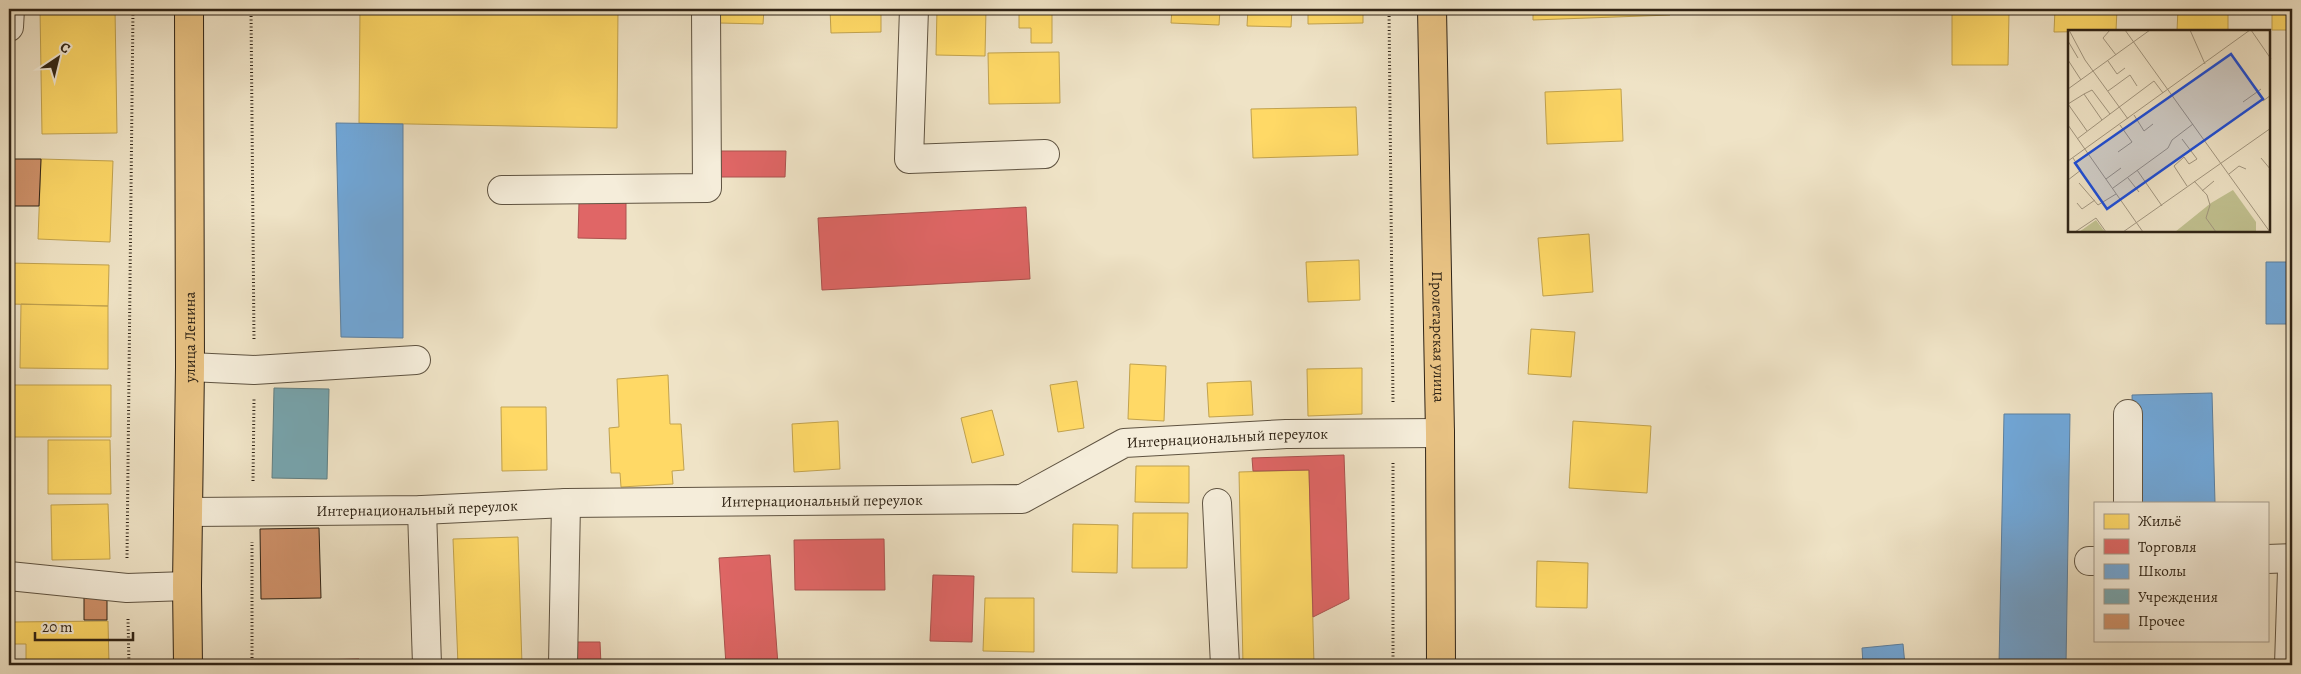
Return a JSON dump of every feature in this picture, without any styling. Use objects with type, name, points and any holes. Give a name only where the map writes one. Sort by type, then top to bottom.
[{"type":"main road","name":"улица Ленина","points":[[188,665],[187,586],[190,367],[189,9]]},
{"type":"main road","name":"Пролетарская улица","points":[[1432,9],[1440,433],[1441,665]]},
{"type":"street","points":[[9,27],[10,9]]},
{"type":"street","points":[[502,190],[707,188],[706,9]]},
{"type":"street","points":[[914,9],[909,159],[1046,154]]},
{"type":"street","points":[[190,367],[254,370],[416,360]]},
{"type":"street","points":[[2128,414],[2128,502]]},
{"type":"street","name":"Интернациональный переулок","points":[[188,512],[422,510],[566,503],[1022,499],[1124,442],[1286,434],[1440,433]]},
{"type":"street","points":[[563,665],[566,503]]},
{"type":"street","points":[[1217,503],[1225,665]]},
{"type":"street","points":[[422,510],[427,665]]},
{"type":"street","points":[[2268,559],[2292,558]]},
{"type":"street","points":[[2289,665],[2292,570]]},
{"type":"street","points":[[9,576],[127,588],[187,586]]},
{"type":"path","points":[[130,665],[127,588],[133,9]]},
{"type":"path","points":[[1389,9],[1394,433],[1394,665]]},
{"type":"building: Жильё","points":[[40,9],[115,9],[117,133],[42,134]]},
{"type":"building: Жильё","points":[[360,9],[618,9],[617,128],[359,123]]},
{"type":"building: Жильё","points":[[720,9],[764,9],[763,24],[719,23]]},
{"type":"building: Жильё","points":[[830,9],[881,9],[881,32],[831,33]]},
{"type":"building: Жильё","points":[[937,9],[986,9],[985,56],[936,55]]},
{"type":"building: Жильё","points":[[1019,9],[1052,9],[1052,43],[1031,43],[1031,28],[1019,28]]},
{"type":"building: Жильё","points":[[1172,9],[1220,9],[1219,25],[1171,23]]},
{"type":"building: Жильё","points":[[1248,9],[1292,9],[1291,27],[1247,26]]},
{"type":"building: Жильё","points":[[1308,9],[1363,9],[1363,23],[1308,24]]},
{"type":"building: Жильё","points":[[1533,9],[1670,9],[1670,15],[1533,20]]},
{"type":"building: Жильё","points":[[1866,9],[1924,9],[1924,13],[1865,11]]},
{"type":"building: Жильё","points":[[2055,9],[2117,9],[2116,30],[2068,30],[2068,32],[2054,32]]},
{"type":"building: Жильё","points":[[2178,9],[2228,9],[2228,30],[2177,30]]},
{"type":"building: Жильё","points":[[2272,9],[2292,9],[2292,30],[2272,30]]},
{"type":"building: Жильё","points":[[1952,13],[2009,13],[2008,65],[1952,65]]},
{"type":"building: Жильё","points":[[1059,52],[1060,103],[989,104],[988,53]]},
{"type":"building: Жильё","points":[[1621,89],[1623,141],[1547,144],[1545,92]]},
{"type":"building: Жильё","points":[[1356,107],[1358,155],[1253,158],[1251,109]]},
{"type":"building: Жильё","points":[[41,159],[113,161],[110,242],[38,239]]},
{"type":"building: Жильё","points":[[1589,234],[1593,292],[1543,296],[1538,238]]},
{"type":"building: Жильё","points":[[1359,260],[1360,300],[1308,302],[1306,262]]},
{"type":"building: Жильё","points":[[9,263],[109,265],[108,306],[9,304]]},
{"type":"building: Жильё","points":[[21,304],[108,306],[108,369],[20,368]]},
{"type":"building: Жильё","points":[[1531,329],[1575,332],[1571,377],[1528,374]]},
{"type":"building: Жильё","points":[[1130,364],[1166,366],[1164,421],[1128,419]]},
{"type":"building: Жильё","points":[[1362,368],[1362,414],[1308,416],[1307,369]]},
{"type":"building: Жильё","points":[[668,375],[670,424],[681,424],[684,470],[672,471],[673,484],[621,487],[620,473],[611,473],[609,428],[619,427],[617,379]]},
{"type":"building: Жильё","points":[[1077,381],[1084,428],[1058,432],[1050,385]]},
{"type":"building: Жильё","points":[[1251,381],[1253,415],[1209,417],[1207,383]]},
{"type":"building: Жильё","points":[[14,385],[111,385],[111,437],[14,437]]},
{"type":"building: Жильё","points":[[501,407],[546,407],[547,470],[502,471]]},
{"type":"building: Жильё","points":[[992,410],[1004,455],[972,463],[961,418]]},
{"type":"building: Жильё","points":[[838,421],[840,469],[794,472],[792,424]]},
{"type":"building: Жильё","points":[[1573,421],[1651,426],[1647,493],[1569,488]]},
{"type":"building: Жильё","points":[[48,440],[110,440],[111,494],[48,494]]},
{"type":"building: Жильё","points":[[1136,466],[1189,466],[1189,503],[1135,502]]},
{"type":"building: Жильё","points":[[1309,470],[1314,665],[1243,665],[1239,472]]},
{"type":"building: Жильё","points":[[108,504],[110,559],[52,560],[51,505]]},
{"type":"building: Жильё","points":[[1133,513],[1188,513],[1187,568],[1132,568]]},
{"type":"building: Жильё","points":[[1073,524],[1118,525],[1117,573],[1072,572]]},
{"type":"building: Жильё","points":[[518,537],[522,665],[458,665],[453,539]]},
{"type":"building: Жильё","points":[[1537,561],[1588,563],[1587,608],[1536,607]]},
{"type":"building: Жильё","points":[[985,598],[1034,598],[1034,652],[983,651]]},
{"type":"building: Жильё","points":[[108,621],[109,665],[26,665],[26,644],[14,644],[13,622]]},
{"type":"building: Торговля","points":[[720,151],[786,151],[785,177],[719,177]]},
{"type":"building: Торговля","points":[[579,202],[626,202],[626,239],[578,238]]},
{"type":"building: Торговля","points":[[1026,207],[1030,279],[822,290],[818,218]]},
{"type":"building: Торговля","points":[[1344,455],[1349,599],[1313,617],[1309,470],[1253,471],[1252,458]]},
{"type":"building: Торговля","points":[[884,539],[885,590],[795,590],[794,540]]},
{"type":"building: Торговля","points":[[770,555],[778,665],[726,665],[719,558]]},
{"type":"building: Торговля","points":[[933,575],[974,576],[972,642],[930,641]]},
{"type":"building: Торговля","points":[[573,642],[600,642],[601,665],[573,665]]},
{"type":"building: Торговля","points":[[359,659],[359,665],[272,665],[272,661]]},
{"type":"building: Школы","points":[[336,123],[403,124],[403,338],[341,337]]},
{"type":"building: Школы","points":[[2266,262],[2292,262],[2292,324],[2266,324]]},
{"type":"building: Школы","points":[[2212,393],[2215,502],[2135,502],[2132,395]]},
{"type":"building: Школы","points":[[2004,414],[2070,414],[2066,665],[1999,665]]},
{"type":"building: Школы","points":[[1903,644],[1905,665],[1863,665],[1862,648]]},
{"type":"building: Учреждения","points":[[274,388],[329,389],[327,479],[272,478]]},
{"type":"building: Прочее","points":[[9,159],[41,159],[39,206],[9,206]]},
{"type":"building: Прочее","points":[[319,528],[321,598],[261,599],[260,529]]},
{"type":"building: Прочее","points":[[84,588],[107,588],[107,620],[84,620]]}]
